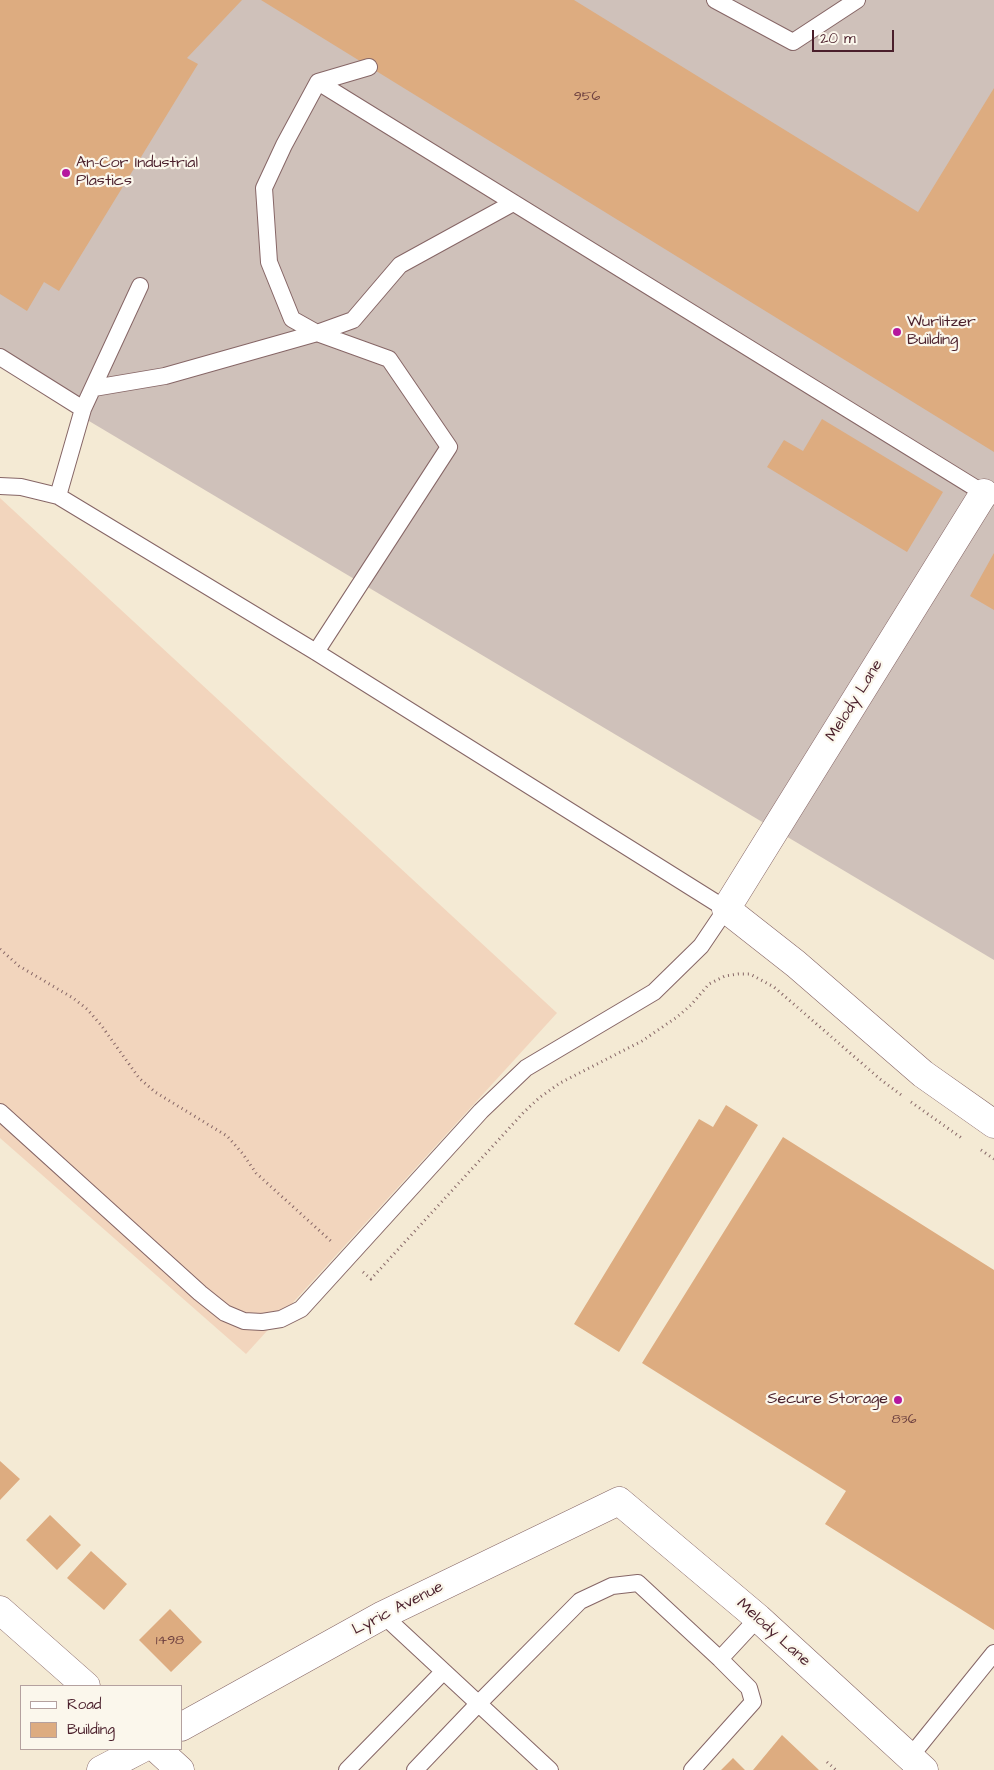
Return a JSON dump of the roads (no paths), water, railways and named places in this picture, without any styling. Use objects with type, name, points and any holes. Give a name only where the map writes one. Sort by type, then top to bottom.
[{"type":"street","name":"Melody Lane","points":[[726,909],[989,496]]},
{"type":"street","points":[[726,909],[796,964],[923,1074],[994,1124]]},
{"type":"street","name":"Melody Lane","points":[[619,1500],[758,1618],[917,1764]]},
{"type":"street","name":"Lyric Avenue","points":[[182,1726],[383,1615],[619,1500]]},
{"type":"street","points":[[0,1610],[85,1685]]},
{"type":"street","points":[[101,1770],[139,1750]]},
{"type":"street","points":[[158,1750],[180,1770]]},
{"type":"lane","points":[[715,0],[792,42],[857,0]]},
{"type":"lane","points":[[316,652],[449,447],[389,359],[317,333],[292,319],[269,262],[264,188],[284,145],[318,82],[369,67]]},
{"type":"lane","points":[[318,82],[989,496]]},
{"type":"lane","points":[[94,388],[164,376],[317,333],[353,320],[400,265],[513,203]]},
{"type":"lane","points":[[58,496],[83,409],[140,286]]},
{"type":"lane","points":[[0,357],[83,409]]},
{"type":"lane","points":[[0,486],[20,487],[58,496],[316,652],[726,909],[701,946],[654,992],[526,1068],[481,1111],[301,1309],[281,1320],[244,1322],[225,1313],[200,1293],[0,1112]]},
{"type":"lane","points":[[415,1770],[580,1601],[612,1586],[638,1583],[749,1688],[753,1702],[692,1770]]},
{"type":"lane","points":[[383,1615],[550,1770]]},
{"type":"lane","points":[[720,1659],[758,1618]]},
{"type":"lane","points":[[917,1764],[994,1653]]},
{"type":"lane","points":[[347,1770],[443,1672]]},
{"type":"place","name":"An-Cor Industrial Plastics","points":[[66,173]]},
{"type":"place","name":"Wurlitzer Building","points":[[897,332]]},
{"type":"place","name":"Secure Storage","points":[[898,1400]]}]
